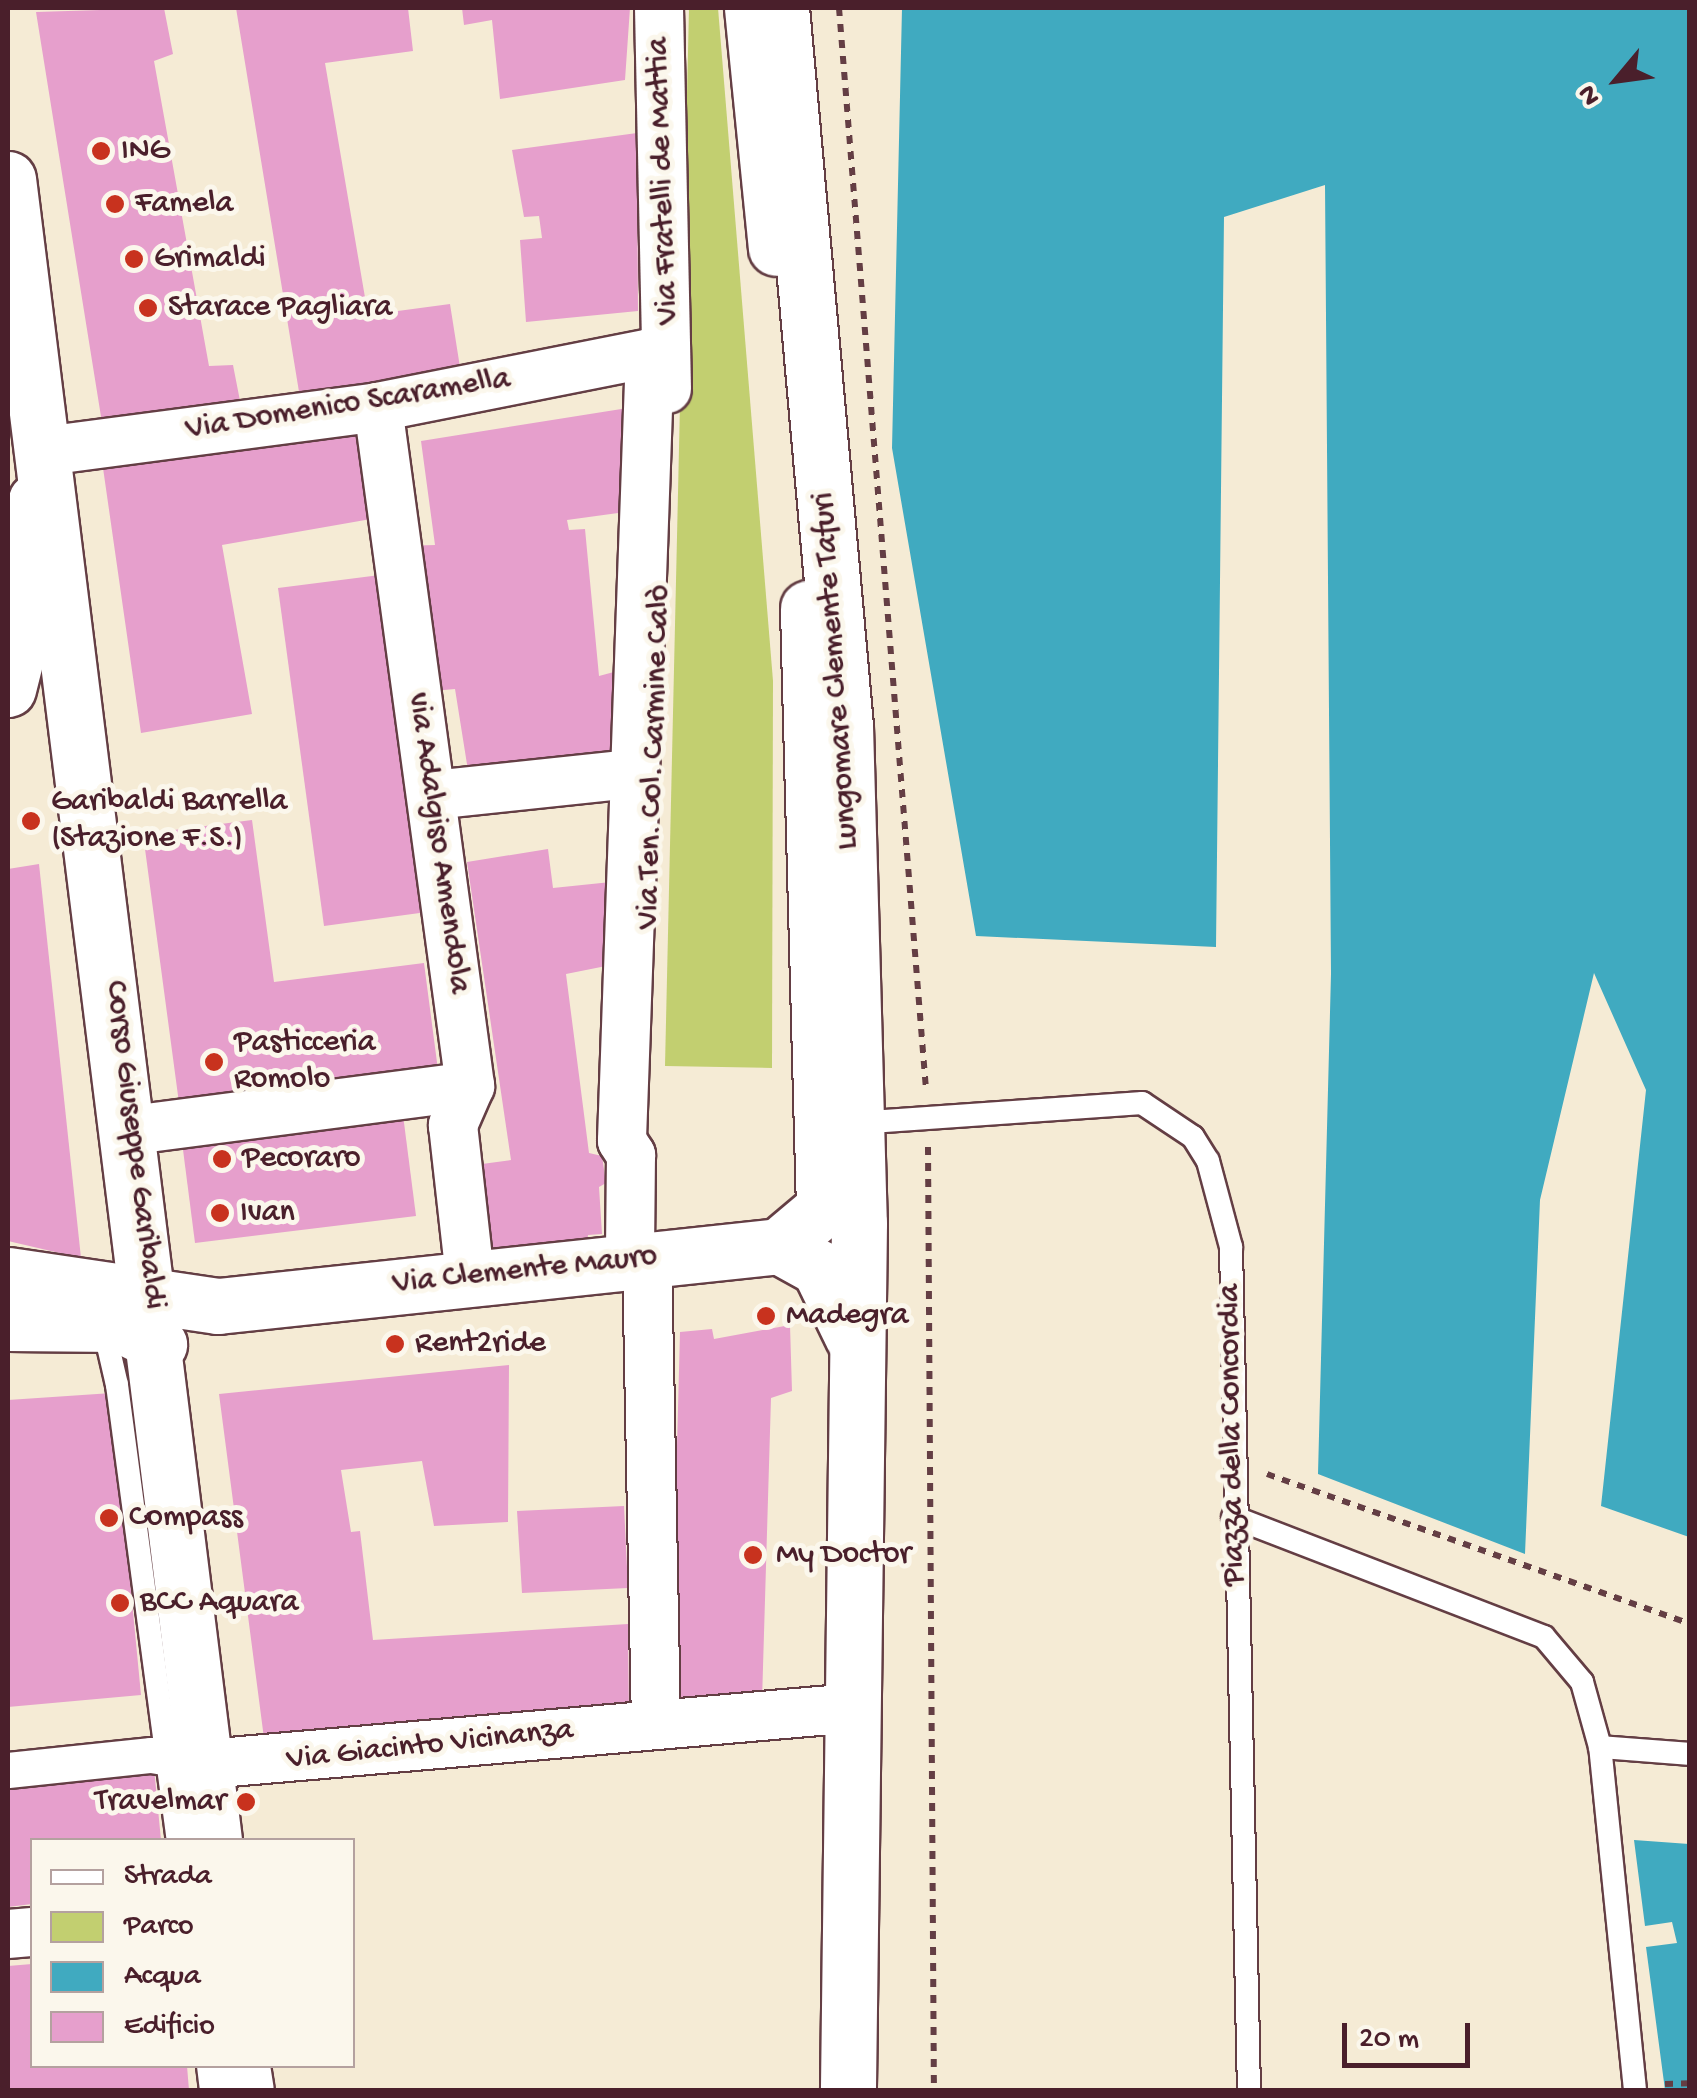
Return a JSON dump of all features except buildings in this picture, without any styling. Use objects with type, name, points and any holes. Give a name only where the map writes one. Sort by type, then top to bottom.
[{"type":"main road","name":"Lungomare Clemente Tafuri","points":[[752,8],[804,564],[818,820],[824,1208],[780,1246]]},
{"type":"main road","name":"Lungomare Clemente Tafuri","points":[[782,8],[845,726],[856,1122],[852,1336]]},
{"type":"main road","name":"Corso Giuseppe Garibaldi","points":[[8,190],[46,450],[32,612],[132,1130],[128,1321],[188,1763],[213,1838]]},
{"type":"main road","points":[[8,689],[32,612]]},
{"type":"main road","name":"Via Clemente Mauro","points":[[128,1321],[218,1306],[470,1277],[780,1246]]},
{"type":"main road","points":[[780,1246],[820,1268],[852,1336],[854,1708],[848,2090]]},
{"type":"main road","points":[[8,1275],[128,1321]]},
{"type":"main road","points":[[8,1323],[128,1321]]},
{"type":"street","name":"Via Fratelli de Mattia","points":[[650,8],[659,353]]},
{"type":"street","name":"Via Fratelli de Mattia","points":[[659,8],[659,353]]},
{"type":"street","name":"Via Domenico Scaramella","points":[[46,450],[378,407],[659,353]]},
{"type":"street","name":"Via Ten. Col. Carmine Calò","points":[[656,1721],[638,1258],[631,1154],[622,1140],[632,774],[659,353]]},
{"type":"street","name":"Via Ten. Col. Carmine Calò","points":[[631,1154],[641,1146],[659,353]]},
{"type":"street","name":"via Adalgiso Amendola","points":[[378,407],[470,1086],[452,1125],[470,1277]]},
{"type":"street","points":[[432,795],[632,774]]},
{"type":"street","points":[[132,1130],[470,1086]]},
{"type":"street","name":"Via Giacinto Vicinanza","points":[[8,1770],[151,1754],[188,1763],[656,1721],[854,1708]]},
{"type":"lane","name":"Piazza della Concordia","points":[[856,1122],[1102,1100],[1142,1104],[1194,1137],[1222,1200],[1230,1246],[1233,1517],[1249,2090]]},
{"type":"lane","points":[[128,1321],[103,1336],[117,1385],[188,1763],[178,1838]]},
{"type":"lane","points":[[117,1385],[128,1321]]},
{"type":"lane","points":[[1233,1517],[1544,1637],[1582,1682],[1600,1747],[1635,2090]]},
{"type":"lane","points":[[1600,1747],[1690,1754]]},
{"type":"path","points":[[1232,1461],[1690,1624]]},
{"type":"path","points":[[1664,2084],[1690,2082]]},
{"type":"green space","points":[[689,8],[718,8],[773,681],[772,1068],[665,1066]]},
{"type":"water","points":[[902,8],[1689,8],[1689,1537],[1601,1506],[1646,1090],[1594,973],[1540,1200],[1525,1554],[1318,1474],[1331,974],[1325,185],[1224,217],[1216,947],[976,936],[892,448]]},
{"type":"water","points":[[1634,1840],[1689,1844],[1689,2090],[1665,2090],[1646,1947],[1677,1943],[1672,1922],[1645,1926]]},
{"type":"place","name":"ING","points":[[101,151]]},
{"type":"place","name":"Famela","points":[[115,204]]},
{"type":"place","name":"Grimaldi","points":[[134,259]]},
{"type":"place","name":"Starace Pagliara","points":[[148,308]]},
{"type":"place","name":"Garibaldi Barrella (Stazione F.S.)","points":[[31,821]]},
{"type":"place","name":"Pasticceria Romolo","points":[[214,1062]]},
{"type":"place","name":"Pecoraro","points":[[222,1159]]},
{"type":"place","name":"Ivan","points":[[220,1213]]},
{"type":"place","name":"Madegra","points":[[766,1316]]},
{"type":"place","name":"Rent2ride","points":[[395,1344]]},
{"type":"place","name":"Compass","points":[[109,1518]]},
{"type":"place","name":"My Doctor","points":[[753,1555]]},
{"type":"place","name":"BCC Aquara","points":[[120,1603]]},
{"type":"place","name":"Travelmar","points":[[246,1802]]}]
